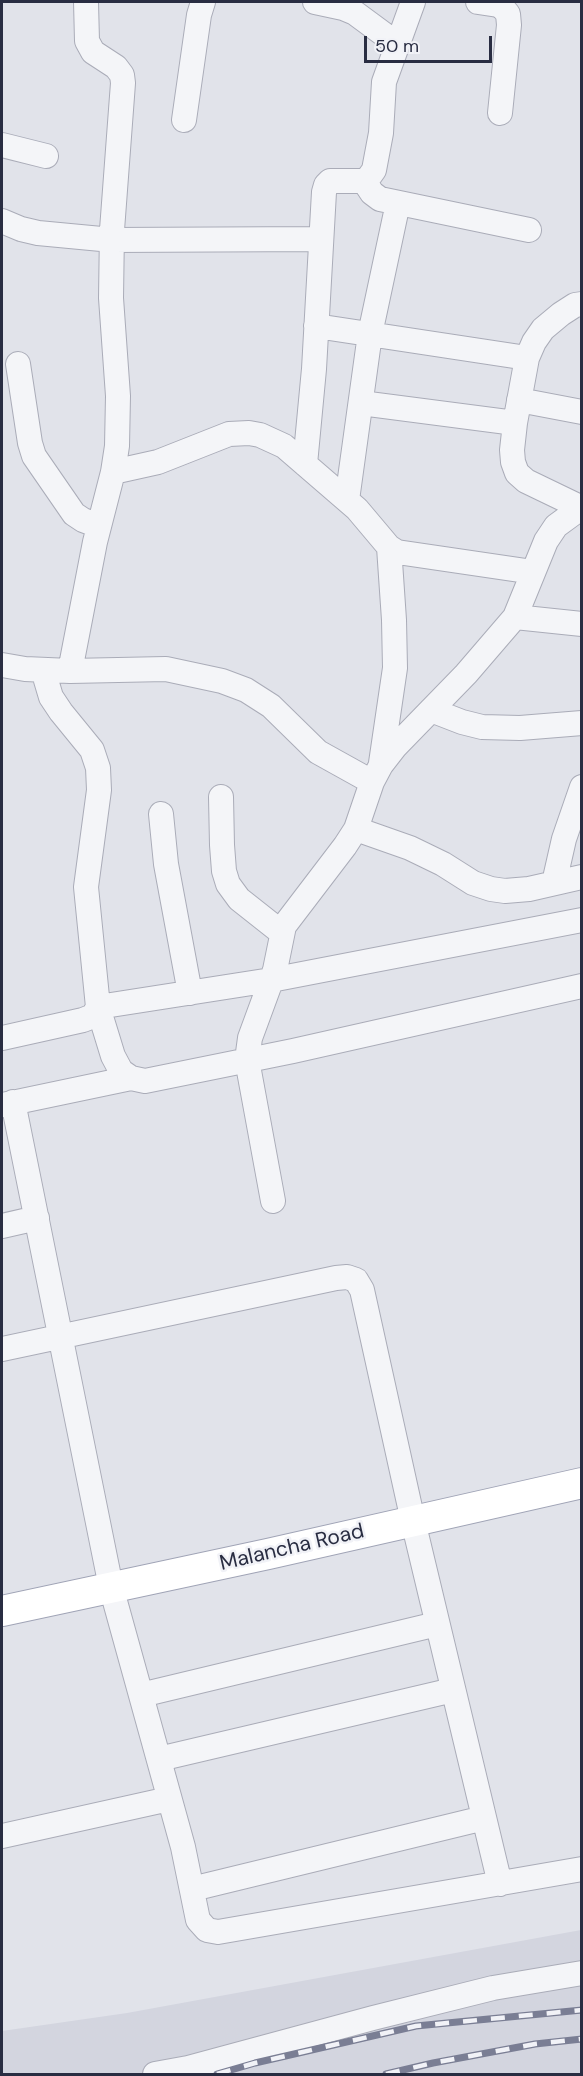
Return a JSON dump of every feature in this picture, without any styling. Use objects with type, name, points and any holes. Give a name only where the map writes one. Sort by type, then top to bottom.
[{"type":"main road","name":"Malancha Road","points":[[2,1611],[582,1483]]},
{"type":"street","points":[[70,671],[117,446],[118,396],[111,298],[112,240],[122,75],[93,52],[87,41],[86,2]]},
{"type":"street","points":[[184,120],[199,15],[203,2]]},
{"type":"street","points":[[315,2],[355,13],[397,44]]},
{"type":"street","points":[[305,464],[314,369],[326,185],[330,181],[364,181],[369,177],[375,164],[381,133],[384,82],[413,2]]},
{"type":"street","points":[[478,2],[498,5],[508,14],[509,25],[500,113]]},
{"type":"street","points":[[2,145],[46,156]]},
{"type":"street","points":[[364,181],[372,194],[380,199],[529,230]]},
{"type":"street","points":[[347,500],[370,334],[398,203]]},
{"type":"street","points":[[2,221],[38,233],[112,240],[321,239]]},
{"type":"street","points":[[376,773],[395,747],[466,674],[515,616],[546,541],[556,526],[581,507],[526,481],[517,473],[512,450],[527,358],[534,342],[543,329],[561,314],[582,304]]},
{"type":"street","points":[[316,326],[527,358]]},
{"type":"street","points":[[18,364],[34,456],[74,513],[82,520],[99,526]]},
{"type":"street","points":[[519,400],[582,411]]},
{"type":"street","points":[[361,403],[515,423]]},
{"type":"street","points":[[113,472],[183,454],[215,439],[249,433],[284,446],[357,509],[389,547],[398,552],[533,572]]},
{"type":"street","points":[[273,1201],[246,1060],[250,1038],[271,980],[284,926],[356,829],[376,773],[395,668],[389,547]]},
{"type":"street","points":[[515,616],[582,624]]},
{"type":"street","points":[[2,665],[25,669],[70,671],[166,669],[222,681],[246,690],[271,706],[318,752],[337,764],[376,773]]},
{"type":"street","points":[[43,670],[51,697],[92,750],[98,768],[99,790],[86,887],[98,1007],[113,1056],[121,1071],[130,1078]]},
{"type":"street","points":[[431,710],[482,727],[520,728],[582,723]]},
{"type":"street","points":[[554,883],[564,839],[582,787]]},
{"type":"street","points":[[221,797],[224,872],[228,884],[239,899],[282,933]]},
{"type":"street","points":[[161,814],[166,864],[190,993]]},
{"type":"street","points":[[356,829],[410,848],[443,864],[473,883],[491,889],[505,891],[582,878]]},
{"type":"street","points":[[98,1007],[271,980],[582,920]]},
{"type":"street","points":[[582,987],[145,1081],[130,1078],[7,1104],[37,1218],[111,1587],[170,1799],[198,1920],[207,1930],[218,1932],[582,1869]]},
{"type":"street","points":[[2,1038],[83,1020],[93,1016],[98,1007]]},
{"type":"street","points":[[2,1226],[37,1218]]},
{"type":"street","points":[[2,1349],[336,1278],[347,1276],[356,1280],[362,1290],[413,1521],[500,1884]]},
{"type":"street","points":[[141,1695],[437,1624]]},
{"type":"street","points":[[159,1759],[453,1690]]},
{"type":"street","points":[[2,1836],[170,1799]]},
{"type":"street","points":[[192,1889],[484,1818]]},
{"type":"street","points":[[155,2074],[188,2068],[492,1988],[582,1972]]},
{"type":"shaded area","points":[[581,1930],[581,2074],[2,2074],[2,2031],[127,2013]]},
{"type":"railway","points":[[217,2074],[416,2026],[582,2010]]},
{"type":"railway","points":[[386,2074],[535,2044],[582,2039]]}]
